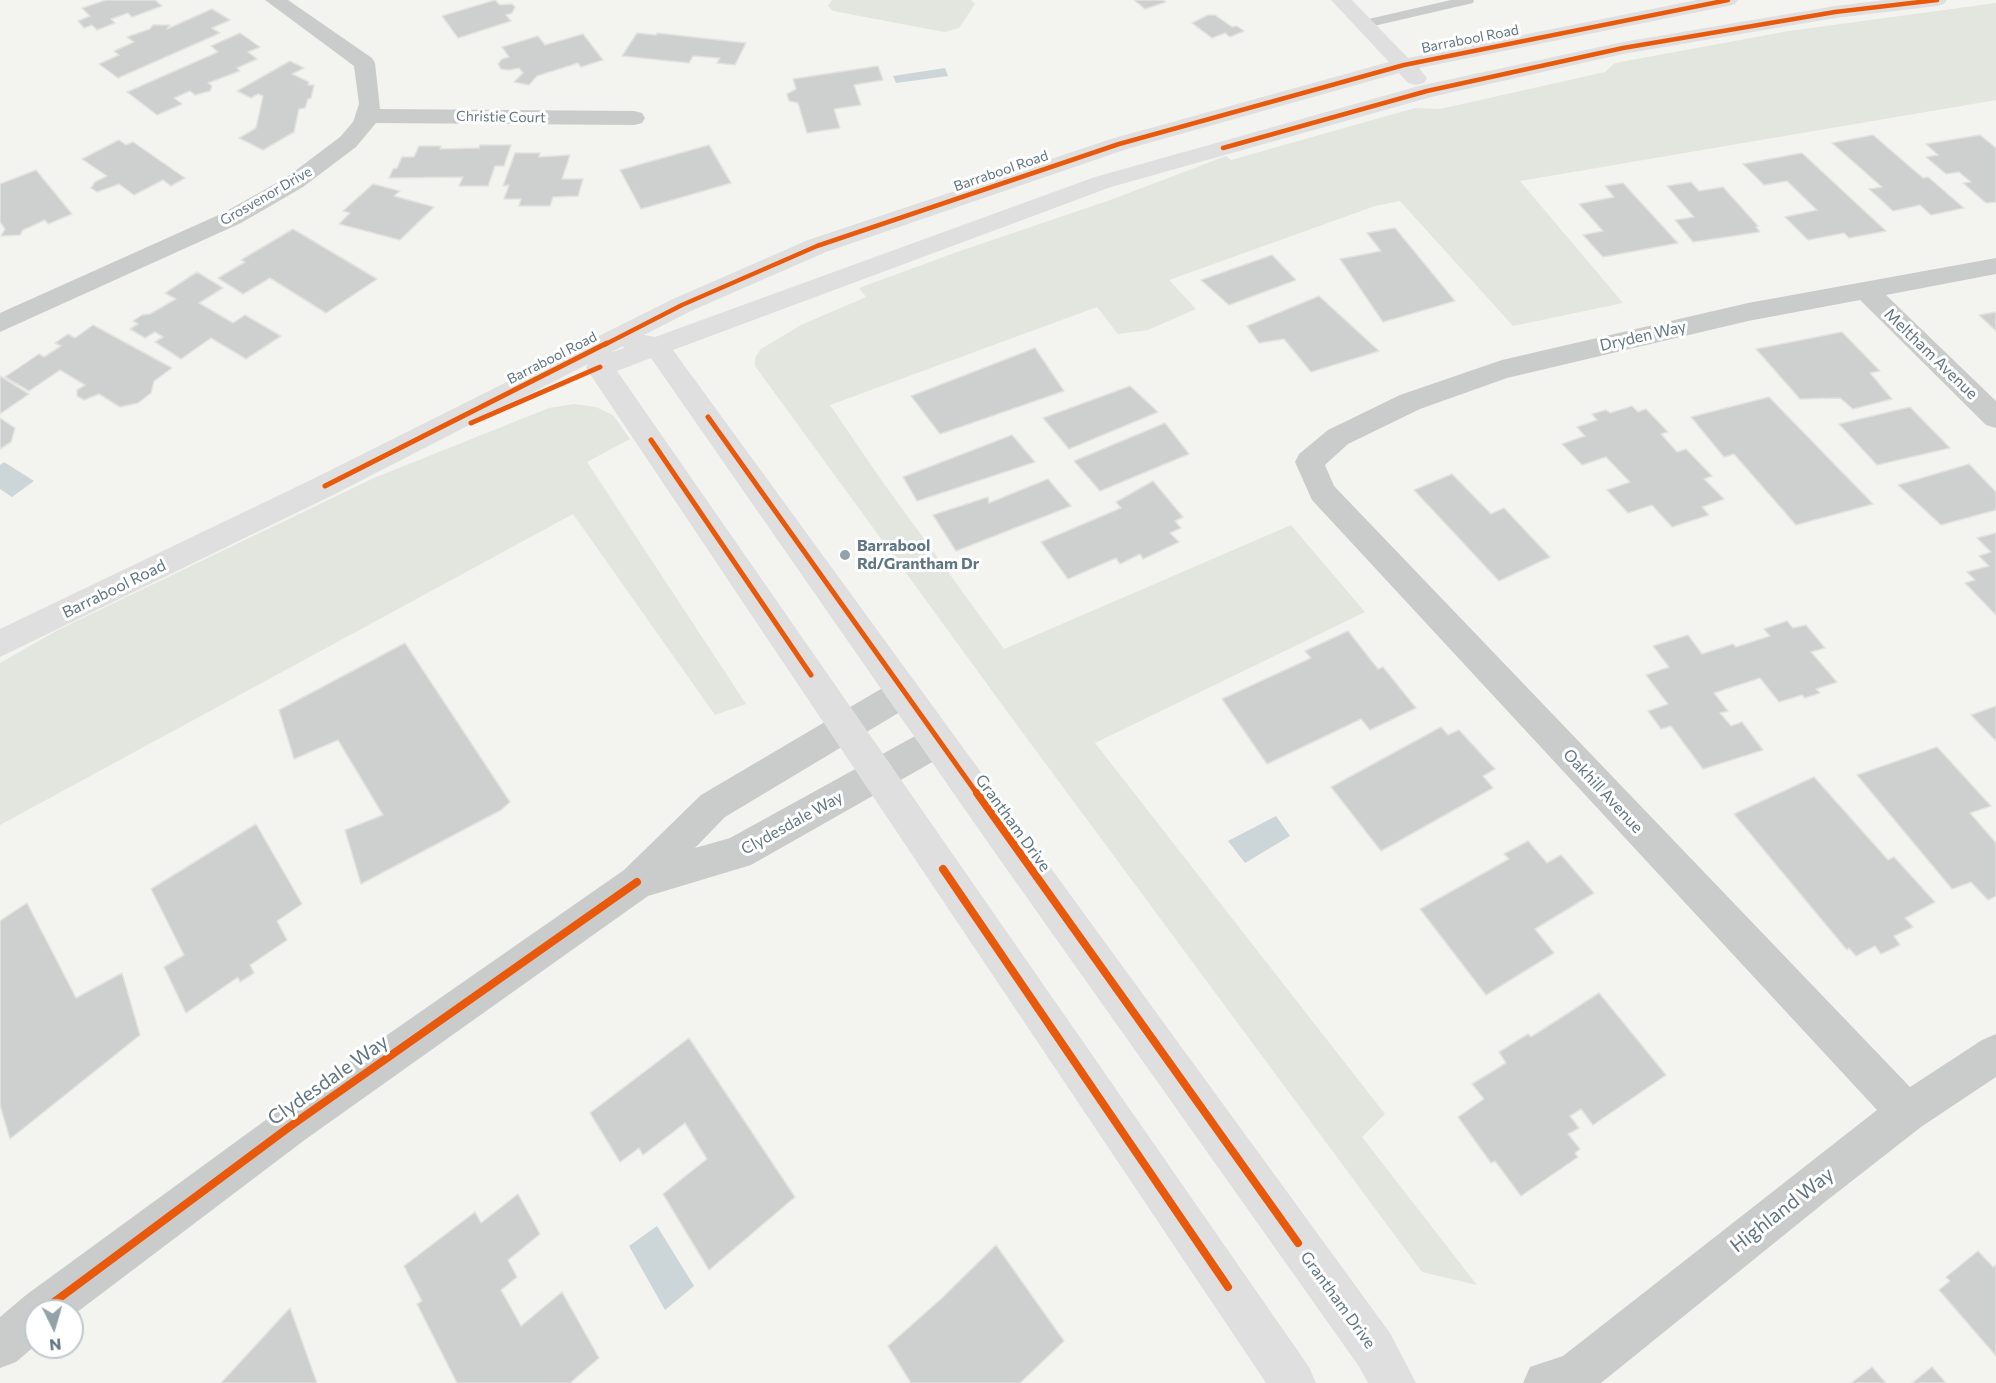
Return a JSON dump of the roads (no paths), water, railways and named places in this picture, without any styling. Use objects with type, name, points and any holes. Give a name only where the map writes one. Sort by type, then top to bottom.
[{"type":"main road","points":[[1341,0],[1427,91]]},
{"type":"main road","name":"Barrabool Road","points":[[0,644],[325,486],[607,353],[682,305],[817,246],[1119,144],[1404,65],[1728,0]]},
{"type":"main road","points":[[1293,1383],[845,726],[607,353],[656,346],[1103,182],[1427,91],[1623,48],[1835,12],[1937,0]]},
{"type":"main road","name":"Grantham Drive","points":[[656,346],[1374,1349],[1393,1383]]},
{"type":"street","points":[[275,0],[364,63],[369,93],[368,116]]},
{"type":"street","name":"Christie Court","points":[[368,116],[633,118]]},
{"type":"street","name":"Grosvenor Drive","points":[[0,323],[232,218],[295,182],[348,142],[368,116]]},
{"type":"street","name":"Dryden Way","points":[[1309,462],[1338,437],[1410,402],[1502,370],[1748,312],[1996,266]]},
{"type":"street","name":"Meltham Avenue","points":[[1865,290],[1996,418]]},
{"type":"street","name":"Oakhill Avenue","points":[[1309,462],[1322,492],[1907,1113]]},
{"type":"street","name":"Clydesdale Way","points":[[58,1299],[292,1125],[637,882],[713,806],[903,693]]},
{"type":"street","name":"Clydesdale Way","points":[[637,882],[738,853],[938,741]]},
{"type":"street","name":"Highland Way","points":[[1564,1381],[1809,1187],[1907,1113],[1996,1054]]},
{"type":"street","points":[[0,1346],[24,1326]]},
{"type":"lane","points":[[1365,24],[1468,0]]},
{"type":"place","name":"Barrabool Rd/Grantham Dr","points":[[845,555]]}]
